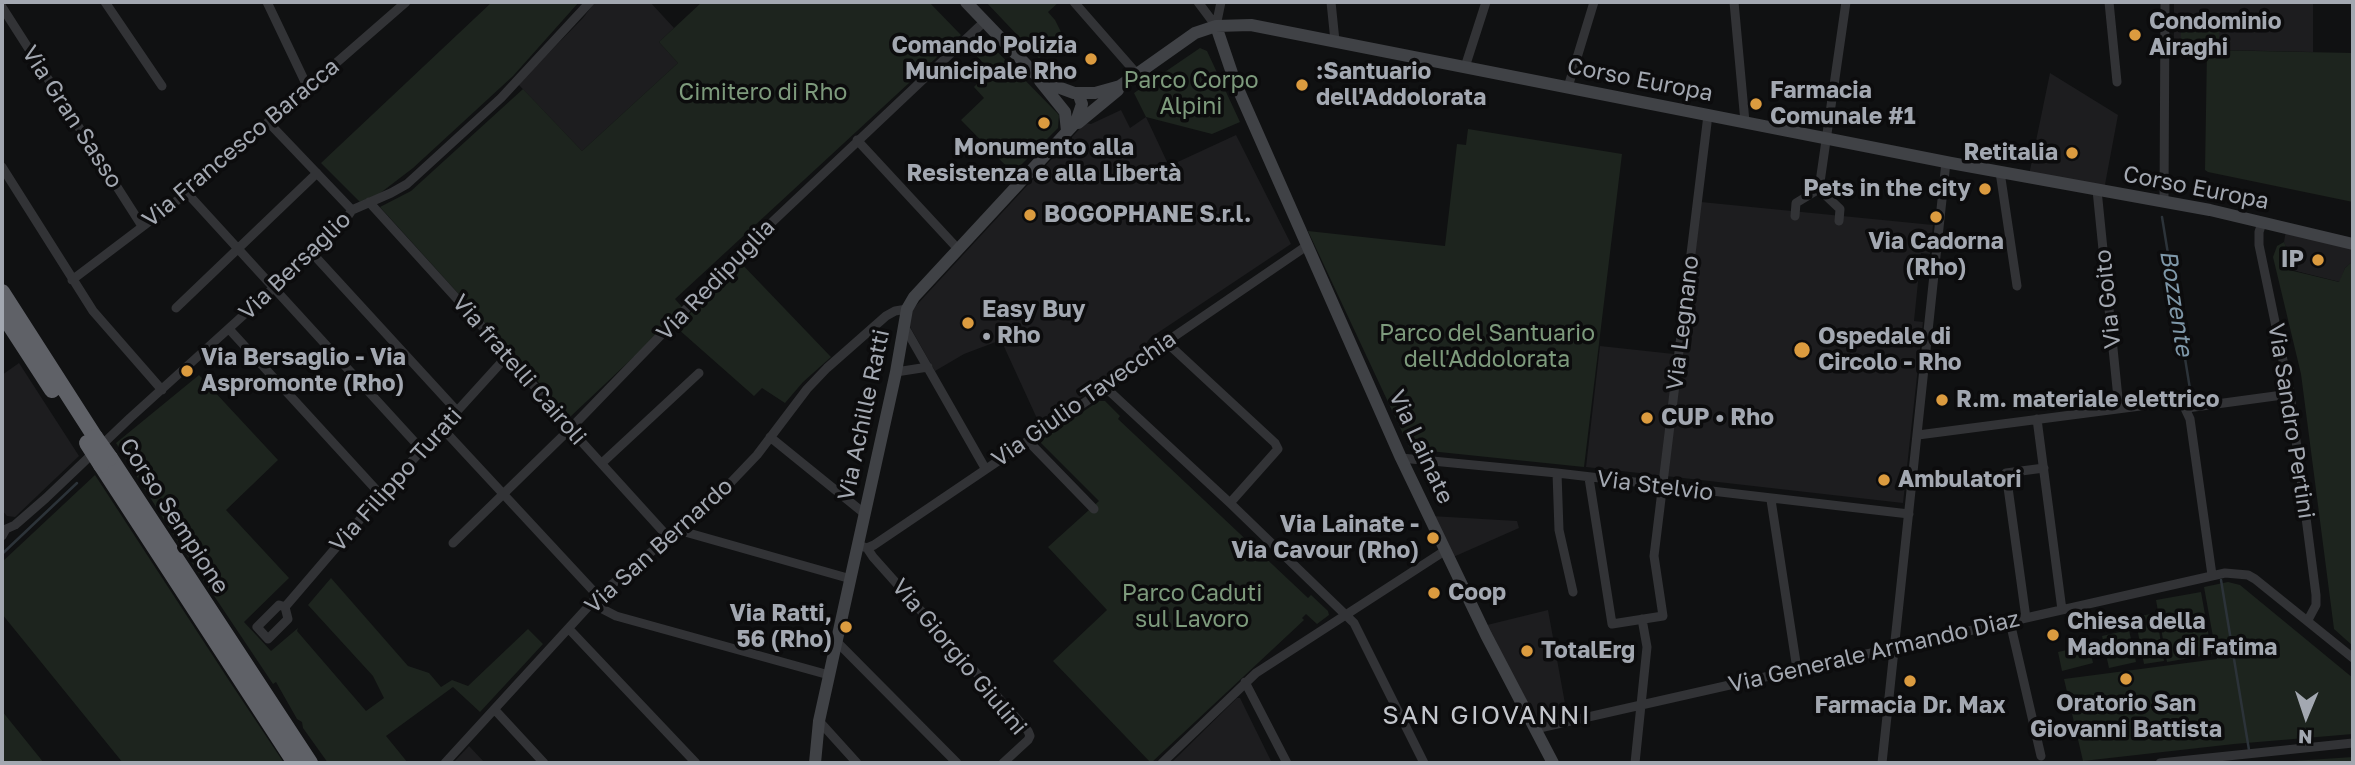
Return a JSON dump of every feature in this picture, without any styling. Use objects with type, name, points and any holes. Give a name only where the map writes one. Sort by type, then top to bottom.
[{"type":"highway","name":"Corso Sempione","points":[[2,292],[91,440]]},
{"type":"highway","name":"Corso Sempione","points":[[2,313],[106,461],[310,763]]},
{"type":"highway","name":"Corso Sempione","points":[[106,461],[295,763]]},
{"type":"street","points":[[106,2],[162,86]]},
{"type":"street","points":[[267,2],[308,88]]},
{"type":"street","name":"Via Francesco Baracca","points":[[72,280],[187,193],[405,2]]},
{"type":"street","name":"Via Bersaglio","points":[[3,529],[25,517],[312,253],[352,210],[407,184],[501,98],[590,2]]},
{"type":"street","name":"Corso Europa","points":[[966,2],[1036,75],[1055,86],[1078,93],[1095,93],[1120,86],[1195,33],[1216,26],[1251,25],[1946,162],[2164,202],[2353,244]]},
{"type":"street","points":[[1074,2],[1137,75]]},
{"type":"street","points":[[1198,2],[1216,26]]},
{"type":"street","points":[[1216,26],[1221,2]]},
{"type":"street","points":[[1331,2],[1335,41]]},
{"type":"street","points":[[1465,67],[1486,2]]},
{"type":"street","points":[[1568,88],[1594,2]]},
{"type":"street","points":[[1734,2],[1745,122]]},
{"type":"street","points":[[1795,216],[1796,203],[1819,189],[1846,2]]},
{"type":"street","points":[[2109,2],[2117,82]]},
{"type":"street","points":[[2164,202],[2165,2]]},
{"type":"street","name":"Via Gran Sasso","points":[[2,7],[142,226]]},
{"type":"street","name":"Via Redipuglia","points":[[453,543],[570,429],[741,251],[985,21]]},
{"type":"street","name":"Via Lainate","points":[[1216,26],[1235,82],[1401,458],[1486,635],[1553,763]]},
{"type":"street","points":[[1036,75],[1065,112],[1067,131]]},
{"type":"street","name":"Via Achille Ratti","points":[[815,763],[819,721],[851,579],[863,546],[865,514],[907,309],[914,297],[1067,131],[1113,96],[1120,86]]},
{"type":"street","name":"Via Achille Ratti","points":[[1067,131],[1070,106],[1078,93]]},
{"type":"street","name":"Via Legnano","points":[[1589,478],[1612,624],[1663,616],[1654,556],[1708,115]]},
{"type":"street","points":[[268,122],[352,210]]},
{"type":"street","points":[[857,140],[958,249]]},
{"type":"street","points":[[1882,763],[1946,162]]},
{"type":"street","points":[[2,167],[93,311],[162,390]]},
{"type":"street","points":[[2000,172],[2017,286]]},
{"type":"street","points":[[176,307],[317,173]]},
{"type":"street","points":[[1819,189],[1840,209],[1839,221]]},
{"type":"street","name":"Via Goito","points":[[2097,190],[2119,408]]},
{"type":"street","points":[[187,193],[422,450]]},
{"type":"street","name":"Via fratelli Cairoli","points":[[369,202],[670,538]]},
{"type":"street","name":"Via Sandro Pertini","points":[[2262,223],[2259,245],[2290,394],[2316,595],[2316,605],[2308,620]]},
{"type":"street","name":"Via Giulio Tavecchia","points":[[863,546],[1028,441],[1308,245]]},
{"type":"street","points":[[312,253],[457,411]]},
{"type":"street","name":"Via San Bernardo","points":[[446,763],[595,599],[715,499],[827,368],[886,316],[907,309]]},
{"type":"street","points":[[904,326],[985,468]]},
{"type":"street","points":[[229,329],[381,495]]},
{"type":"street","points":[[1166,342],[1275,443],[1278,449],[1230,503]]},
{"type":"street","name":"Via Filippo Turati","points":[[285,607],[381,495],[508,355]]},
{"type":"street","points":[[896,372],[928,367]]},
{"type":"street","points":[[602,463],[699,373]]},
{"type":"street","points":[[1106,388],[1346,613],[1354,623],[1424,763]]},
{"type":"street","points":[[1918,435],[2171,401],[2179,402],[2187,408],[2290,394]]},
{"type":"street","points":[[2187,408],[2211,575]]},
{"type":"street","points":[[2037,419],[2062,610]]},
{"type":"street","points":[[442,428],[595,599],[616,616],[829,675]]},
{"type":"street","points":[[770,437],[865,514]]},
{"type":"street","points":[[1028,441],[1094,509]]},
{"type":"street","name":"Via Stelvio","points":[[1401,458],[1909,514]]},
{"type":"street","points":[[2026,618],[2006,473],[2044,468]]},
{"type":"street","points":[[1557,474],[1559,530],[1573,592]]},
{"type":"street","points":[[1771,500],[1797,669]]},
{"type":"street","points":[[678,530],[851,579]]},
{"type":"street","name":"Via Giorgio Giulini","points":[[863,546],[1028,730],[1028,740],[1003,763]]},
{"type":"street","points":[[1162,763],[1245,682],[1346,613],[1446,550]]},
{"type":"street","name":"Via Generale Armando Diaz","points":[[1535,729],[2225,573],[2248,575],[2353,658]]},
{"type":"street","points":[[1635,763],[1647,647],[1642,619]]},
{"type":"street","points":[[2010,622],[2041,755]]},
{"type":"street","points":[[569,629],[696,763]]},
{"type":"street","points":[[837,642],[957,763]]},
{"type":"street","points":[[1245,682],[1287,763]]},
{"type":"street","points":[[495,710],[544,763]]},
{"type":"street","points":[[819,721],[858,763]]},
{"type":"street","points":[[2160,763],[2353,743]]},
{"type":"shaded area","points":[[595,2],[650,2],[674,28],[659,42],[678,63],[582,151],[518,84],[583,18]]},
{"type":"shaded area","points":[[2174,2],[2313,2],[2313,52],[2174,49]]},
{"type":"shaded area","points":[[2050,73],[2118,115],[2104,190],[2029,175]]},
{"type":"shaded area","points":[[1121,110],[1130,128],[1146,117],[1169,166],[1236,135],[1291,244],[1150,338],[1133,362],[1040,425],[1001,340],[964,354],[935,371],[909,325],[912,310],[1085,123],[1091,124]]},
{"type":"shaded area","name":"Ospedale di Circolo - Rho","points":[[1701,202],[1933,225],[1930,254],[1921,253],[1914,321],[1923,322],[1903,503],[1586,467],[1600,346],[1683,355]]},
{"type":"shaded area","points":[[2286,230],[2353,244],[2353,261],[2345,268],[2340,282],[2288,269],[2291,259],[2284,242]]},
{"type":"shaded area","points":[[19,363],[79,456],[15,517],[7,516],[2,510],[2,375]]},
{"type":"shaded area","points":[[1431,516],[1517,521],[1519,528],[1451,558]]},
{"type":"shaded area","points":[[1548,610],[1568,720],[1536,727],[1483,626]]},
{"type":"shaded area","points":[[1240,698],[1272,763],[1171,763]]},
{"type":"shaded area","points":[[469,746],[485,763],[453,763]]},
{"type":"green space","points":[[492,2],[579,2],[513,76],[413,168],[379,194],[360,202],[321,163]]},
{"type":"green space","name":"Cimitero di Rho","points":[[702,2],[929,2],[961,35],[675,299],[682,307],[657,335],[570,417],[380,207],[411,191],[523,89],[582,151],[678,63],[659,42]]},
{"type":"green space","points":[[986,2],[1059,2],[1048,12],[1063,36],[1039,58]]},
{"type":"green space","points":[[2181,21],[2219,21],[2219,40],[2181,40]]},
{"type":"green space","points":[[982,36],[1059,115],[1058,128],[1013,173],[961,120],[984,98],[974,87],[990,70],[969,48]]},
{"type":"green space","name":"Parco Corpo Alpini","points":[[1200,48],[1207,51],[1240,122],[1212,134],[1146,117],[1134,93]]},
{"type":"green space","points":[[2207,50],[2353,53],[2353,202],[2205,170]]},
{"type":"green space","name":"Parco del Santuario dell'Addolorata","points":[[1468,129],[1622,154],[1584,467],[1410,449],[1308,231],[1445,246],[1457,144],[1466,145]]},
{"type":"green space","points":[[2284,242],[2291,259],[2289,270],[2339,282],[2345,268],[2353,261],[2353,646],[2334,629],[2301,374],[2273,257],[2277,246]]},
{"type":"green space","points":[[738,260],[831,357],[803,382],[785,403],[762,388],[754,396],[677,328]]},
{"type":"green space","points":[[199,375],[278,460],[226,510],[289,578],[244,622],[271,651],[298,628],[297,631],[366,711],[384,698],[373,676],[308,605],[331,578],[408,666],[429,673],[441,687],[452,680],[468,686],[528,629],[543,644],[480,712],[453,687],[386,736],[408,763],[328,763],[303,728],[302,722],[297,719],[276,682],[273,684],[178,542],[116,443]]},
{"type":"green space","name":"Parco Caduti sul Lavoro","points":[[1099,401],[1105,401],[1120,416],[1118,419],[1308,598],[1311,595],[1329,615],[1317,624],[1306,614],[1302,618],[1304,620],[1151,763],[1053,661],[1107,610],[1048,547],[1099,501],[1039,441]]},
{"type":"green space","points":[[95,475],[284,763],[123,763],[2,614],[2,562]]},
{"type":"green space","points":[[2228,582],[2240,585],[2353,678],[2353,734],[2083,761],[2064,679],[2217,659],[2204,587]]},
{"type":"green space","points":[[2201,592],[2212,654],[2167,662],[2156,600]]},
{"type":"green space","points":[[2156,613],[2164,661],[2144,664],[2135,617]]},
{"type":"green space","points":[[2129,630],[2136,662],[2109,668],[2102,636]]},
{"type":"green space","points":[[2089,645],[2093,663],[2062,671],[2058,652]]},
{"type":"green space","points":[[2,711],[44,763],[2,763]]},
{"type":"green space","points":[[2353,757],[2353,763],[2293,763],[2293,761]]},
{"type":"waterway","name":"Bozzente","points":[[2162,217],[2190,389]]},
{"type":"waterway","points":[[2,554],[77,483]]},
{"type":"waterway","name":"Bozzente","points":[[2221,580],[2249,750]]},
{"type":"place","name":"Condominio Airaghi","points":[[2135,35]]},
{"type":"place","name":"Comando Polizia Municipale Rho","points":[[1091,59]]},
{"type":"place","name":":Santuario dell'Addolorata","points":[[1302,85]]},
{"type":"place","name":"Farmacia Comunale #1","points":[[1756,104]]},
{"type":"place","name":"Monumento alla Resistenza e alla Libertà","points":[[1044,123]]},
{"type":"place","name":"Retitalia","points":[[2072,153]]},
{"type":"place","name":"Pets in the city","points":[[1985,189]]},
{"type":"place","name":"BOGOPHANE S.r.l.","points":[[1030,215]]},
{"type":"place","name":"Via Cadorna (Rho)","points":[[1936,217]]},
{"type":"place","name":"IP","points":[[2318,260]]},
{"type":"place","name":"Easy Buy • Rho","points":[[968,323]]},
{"type":"place","name":"Ospedale di Circolo - Rho","points":[[1802,350]]},
{"type":"place","name":"Via Bersaglio - Via Aspromonte (Rho)","points":[[187,371]]},
{"type":"place","name":"R.m. materiale elettrico","points":[[1942,400]]},
{"type":"place","name":"CUP • Rho","points":[[1647,418]]},
{"type":"place","name":"Ambulatori","points":[[1884,480]]},
{"type":"place","name":"Via Lainate - Via Cavour (Rho)","points":[[1433,538]]},
{"type":"place","name":"Coop","points":[[1434,593]]},
{"type":"place","name":"Via Ratti, 56 (Rho)","points":[[846,627]]},
{"type":"place","name":"Chiesa della Madonna di Fatima","points":[[2053,635]]},
{"type":"place","name":"TotalErg","points":[[1527,651]]},
{"type":"place","name":"Oratorio San Giovanni Battista","points":[[2126,679]]},
{"type":"place","name":"Farmacia Dr. Max","points":[[1910,681]]},
{"type":"district","name":"SAN GIOVANNI","points":[[1487,716]]}]
